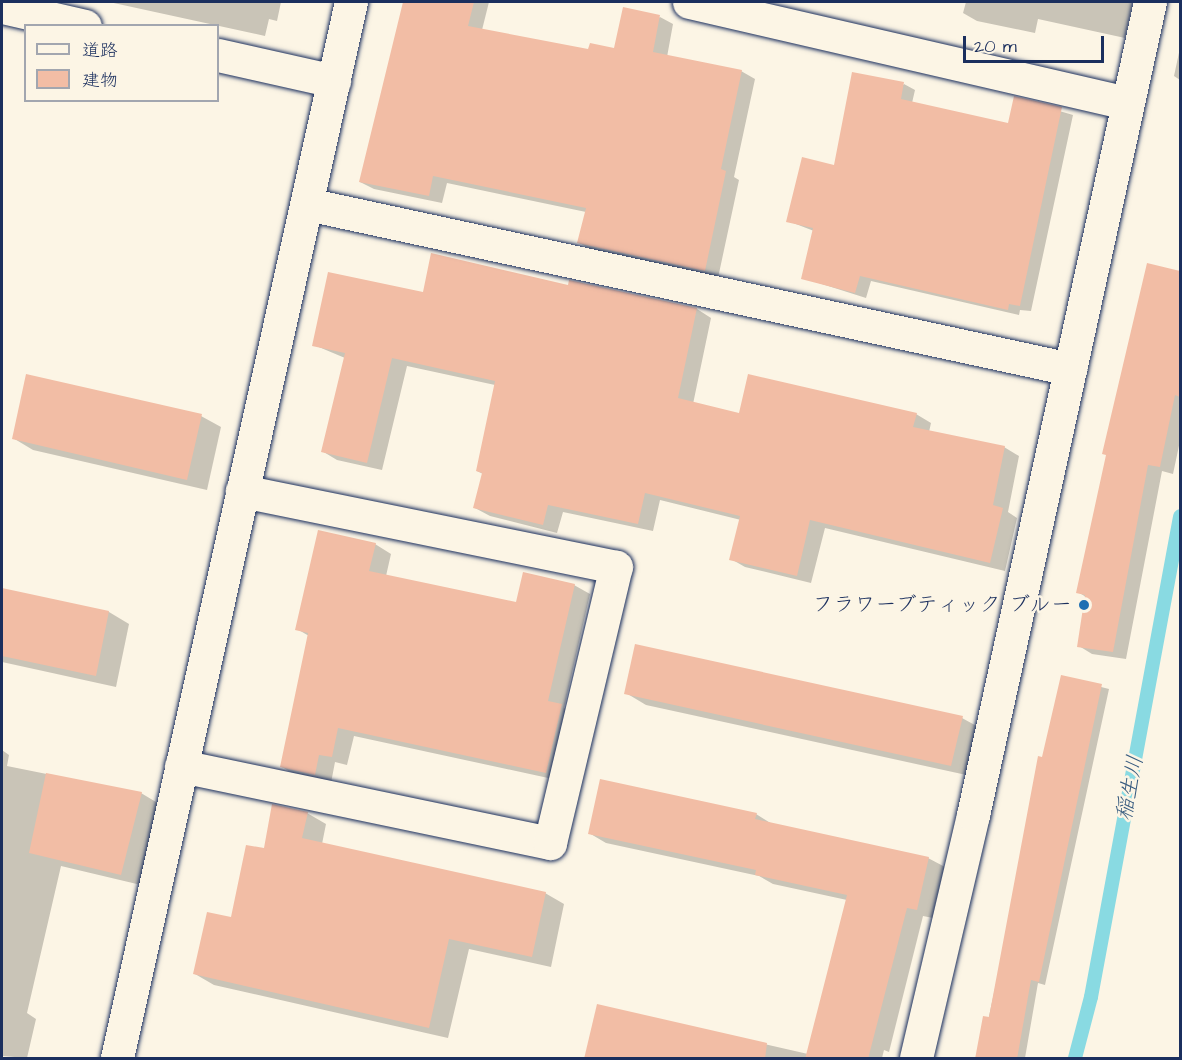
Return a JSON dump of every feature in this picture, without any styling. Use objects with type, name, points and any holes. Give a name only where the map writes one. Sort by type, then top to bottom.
[{"type":"street","points":[[117,1059],[351,2]]},
{"type":"street","points":[[689,2],[1128,103]]},
{"type":"street","points":[[916,1059],[1150,2]]},
{"type":"street","points":[[2,7],[76,24]]},
{"type":"street","points":[[219,55],[334,81]]},
{"type":"street","points":[[307,204],[1070,369]]},
{"type":"street","points":[[181,765],[550,843],[616,567],[242,491]]},
{"type":"building","points":[[403,2],[474,2],[468,26],[588,49],[590,43],[614,48],[623,7],[660,15],[653,52],[742,70],[721,169],[726,171],[705,271],[577,243],[586,208],[433,176],[429,196],[359,182]]},
{"type":"building","points":[[852,72],[904,82],[901,99],[1008,123],[1014,96],[1062,107],[1020,306],[1009,304],[1008,310],[860,276],[855,293],[801,279],[813,228],[786,222],[802,157],[834,165]]},
{"type":"building","points":[[431,253],[568,285],[569,280],[697,308],[678,398],[739,413],[748,374],[917,413],[913,427],[1005,446],[993,505],[1003,508],[990,563],[810,520],[797,576],[729,560],[740,516],[645,493],[638,524],[548,505],[543,525],[473,508],[482,473],[476,471],[495,381],[392,358],[367,463],[321,452],[345,353],[312,346],[328,272],[423,292]]},
{"type":"building","points":[[1147,263],[1180,271],[1180,397],[1175,395],[1160,467],[1148,465],[1113,652],[1077,647],[1085,595],[1076,593],[1106,455],[1102,454]]},
{"type":"building","points":[[26,374],[202,414],[187,480],[12,439]]},
{"type":"building","points":[[318,530],[376,543],[369,571],[516,602],[523,572],[575,584],[548,701],[562,704],[546,773],[338,728],[332,757],[319,755],[315,775],[280,767],[308,633],[295,630]]},
{"type":"building","points":[[2,588],[109,611],[96,676],[2,656]]},
{"type":"building","points":[[635,644],[963,716],[951,766],[624,694]]},
{"type":"building","points":[[1061,675],[1102,684],[1039,982],[1031,980],[1017,1059],[975,1059],[983,1016],[989,1017],[1038,756],[1042,757]]},
{"type":"building","points":[[46,773],[142,792],[121,875],[29,853]]},
{"type":"building","points":[[600,779],[757,813],[755,819],[929,857],[917,910],[907,908],[868,1059],[805,1059],[847,895],[755,875],[756,870],[588,834]]},
{"type":"building","points":[[272,804],[308,812],[302,838],[546,892],[532,957],[449,939],[429,1028],[193,974],[207,912],[231,917],[246,845],[264,848]]},
{"type":"building","points":[[597,1004],[767,1043],[765,1059],[584,1059]]},
{"type":"waterway","name":"稲生川","points":[[1075,1058],[1091,997],[1180,516]]},
{"type":"place","name":"フラワーブティック ブルー","points":[[1084,605]]}]
